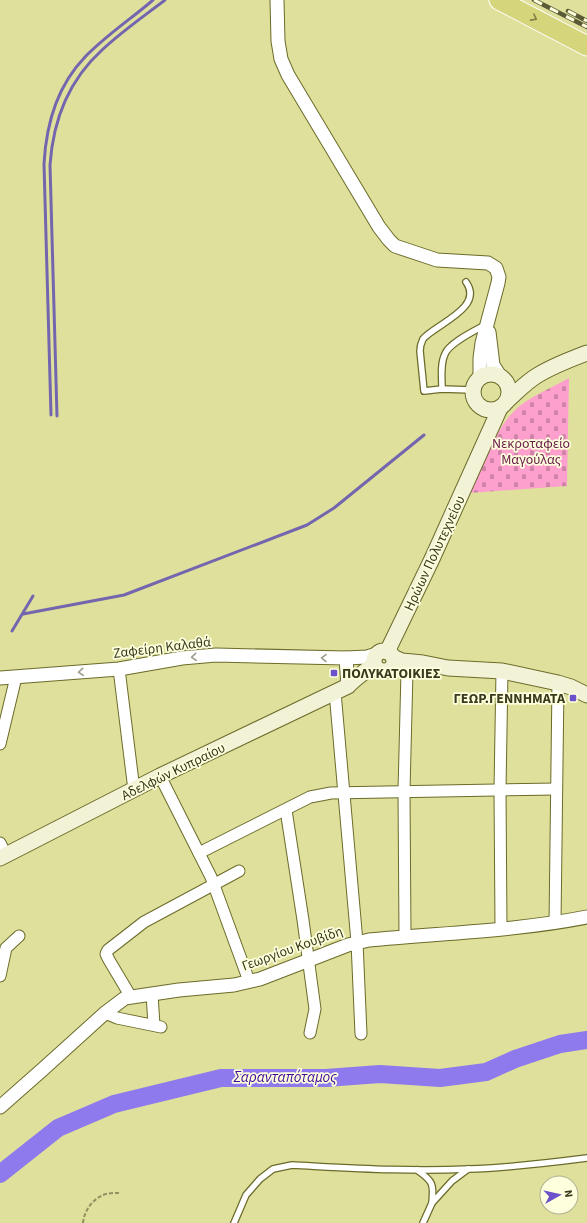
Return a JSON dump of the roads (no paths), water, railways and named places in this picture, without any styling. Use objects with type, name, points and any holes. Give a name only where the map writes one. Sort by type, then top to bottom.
[{"type":"highway","points":[[499,0],[587,46]]},
{"type":"main road","name":"Ηρώων Πολυτεχνείου","points":[[384,661],[503,405],[524,385],[538,375],[566,361],[587,353]]},
{"type":"main road","points":[[486,374],[494,374],[502,377],[508,387],[508,396],[503,405],[490,411],[481,408],[474,400],[472,390],[475,382],[480,376],[486,374]]},
{"type":"main road","name":"Ηρώων Πολυτεχνείου","points":[[502,377],[520,378],[538,375]]},
{"type":"main road","name":"Ηρώων Πολυτεχνείου","points":[[480,453],[487,430],[485,418],[481,408]]},
{"type":"main road","points":[[384,661],[407,671],[431,671],[448,668]]},
{"type":"main road","points":[[384,661],[423,663],[448,668],[502,671],[558,683],[587,695]]},
{"type":"main road","name":"Αδελφών Κυπραίου","points":[[2,852],[134,790],[341,689],[384,661]]},
{"type":"street","points":[[277,0],[278,41],[281,59],[288,75],[388,240],[395,246],[443,261],[482,262],[493,265],[496,268],[499,277],[489,322],[482,343],[480,376]]},
{"type":"street","points":[[489,322],[493,365],[502,377]]},
{"type":"street","name":"Ζαφείρη Καλαθά","points":[[0,678],[120,669],[182,658],[216,655],[346,658],[367,657],[384,661]]},
{"type":"street","points":[[346,658],[341,689],[345,792],[357,942],[361,1034]]},
{"type":"street","points":[[120,669],[134,790]]},
{"type":"street","points":[[405,936],[404,791],[407,671]]},
{"type":"street","points":[[501,929],[500,790],[502,671]]},
{"type":"street","points":[[0,744],[16,677]]},
{"type":"street","points":[[555,922],[558,683]]},
{"type":"street","points":[[160,776],[214,886],[249,982]]},
{"type":"street","points":[[199,853],[310,797],[331,793],[556,789]]},
{"type":"street","points":[[286,810],[309,959],[315,1009],[310,1033]]},
{"type":"street","points":[[131,997],[106,954],[108,950],[144,922],[214,886],[239,871]]},
{"type":"street","name":"Γεωργίου Κουβίδη","points":[[0,1107],[105,1013],[125,998],[249,982],[357,942],[405,936],[501,929],[587,917]]},
{"type":"street","points":[[0,976],[6,948],[19,936]]},
{"type":"street","points":[[105,1013],[118,1018],[158,1026],[152,994]]},
{"type":"lane","points":[[466,282],[470,289],[468,303],[463,309],[444,324],[427,335],[420,344],[424,391],[442,389],[472,390]]},
{"type":"lane","points":[[442,389],[443,360],[445,353],[455,343],[489,322]]},
{"type":"lane","points":[[234,1223],[246,1196],[260,1179],[273,1169],[292,1166],[416,1170],[468,1169],[509,1167],[587,1158]]},
{"type":"lane","points":[[432,1203],[452,1181],[468,1169]]},
{"type":"lane","points":[[416,1170],[429,1178],[434,1189],[432,1203],[423,1223]]},
{"type":"waterway","points":[[51,415],[44,164],[50,121],[60,94],[75,68],[101,42],[153,0]]},
{"type":"waterway","points":[[57,416],[50,165],[59,117],[72,88],[80,74],[90,62],[117,37],[165,0]]},
{"type":"waterway","points":[[23,614],[124,595],[307,525],[334,508],[424,435]]},
{"type":"waterway","points":[[12,631],[33,596]]},
{"type":"waterway","name":"Σαρανταπόταμος","points":[[0,1174],[58,1128],[114,1104],[221,1078],[326,1078],[380,1074],[440,1078],[486,1072],[515,1059],[560,1044],[587,1040]]},
{"type":"railway","points":[[534,0],[587,27]]},
{"type":"railway","points":[[568,11],[587,21]]},
{"type":"place","name":"ΠΟΛΥΚΑΤΟΙΚΙΕΣ","points":[[334,673]]},
{"type":"place","name":"ΓΕΩΡ.ΓΕΝΝΗΜΑΤΑ","points":[[573,698]]},
{"type":"park label","name":"Νεκροταφείο Μαγούλας","points":[[531,452]]}]
